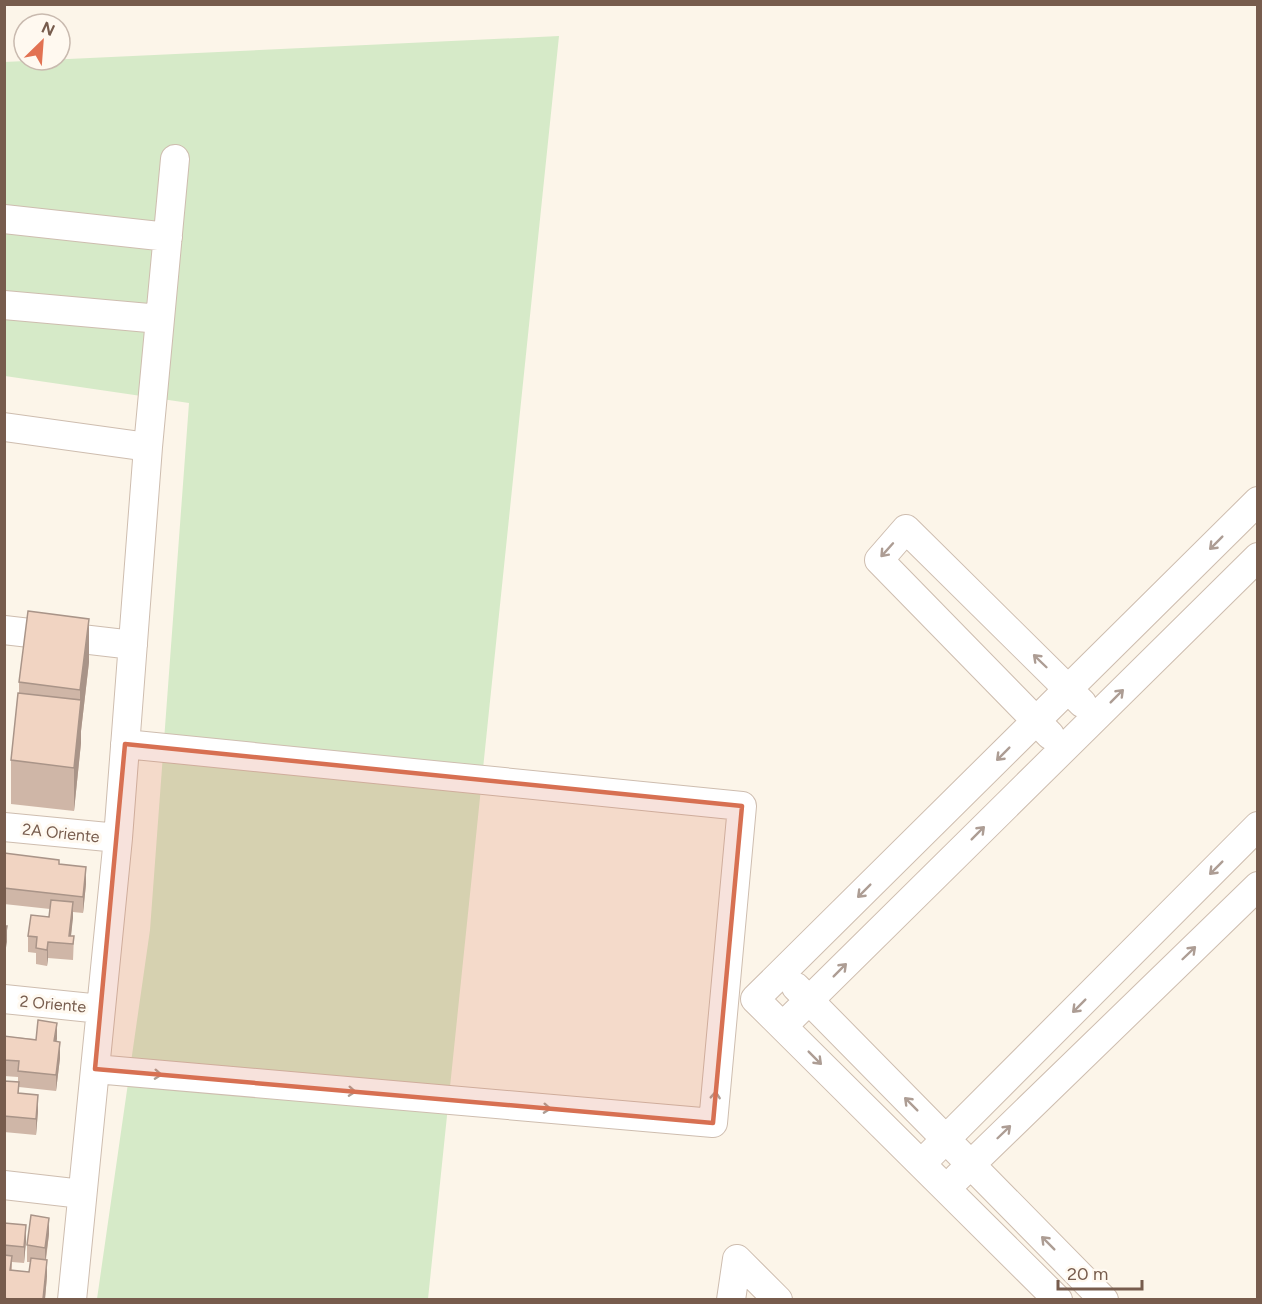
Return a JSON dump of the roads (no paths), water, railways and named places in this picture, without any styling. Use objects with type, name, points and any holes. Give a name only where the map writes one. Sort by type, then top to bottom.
[{"type":"street","points":[[72,1299],[118,838],[148,447],[175,159]]},
{"type":"street","points":[[4,219],[168,237]]},
{"type":"street","points":[[4,305],[160,319]]},
{"type":"street","points":[[4,427],[148,447]]},
{"type":"street","points":[[1058,1299],[755,999],[1257,501]]},
{"type":"street","points":[[1064,749],[879,560],[906,530],[1069,688],[1096,718]]},
{"type":"street","points":[[783,1026],[1257,557]]},
{"type":"street","points":[[4,630],[133,645]]},
{"type":"street","points":[[95,1069],[713,1123],[741,806],[125,744]]},
{"type":"street","points":[[922,1163],[1257,826]]},
{"type":"street","name":"2A Oriente","points":[[4,827],[118,838]]},
{"type":"street","points":[[947,1188],[1257,886]]},
{"type":"street","points":[[1132,952],[1161,980]]},
{"type":"street","points":[[782,973],[1104,1299]]},
{"type":"street","name":"2 Oriente","points":[[4,999],[101,1008]]},
{"type":"street","points":[[4,1185],[82,1194]]},
{"type":"street","points":[[730,1299],[737,1259],[778,1299]]}]
